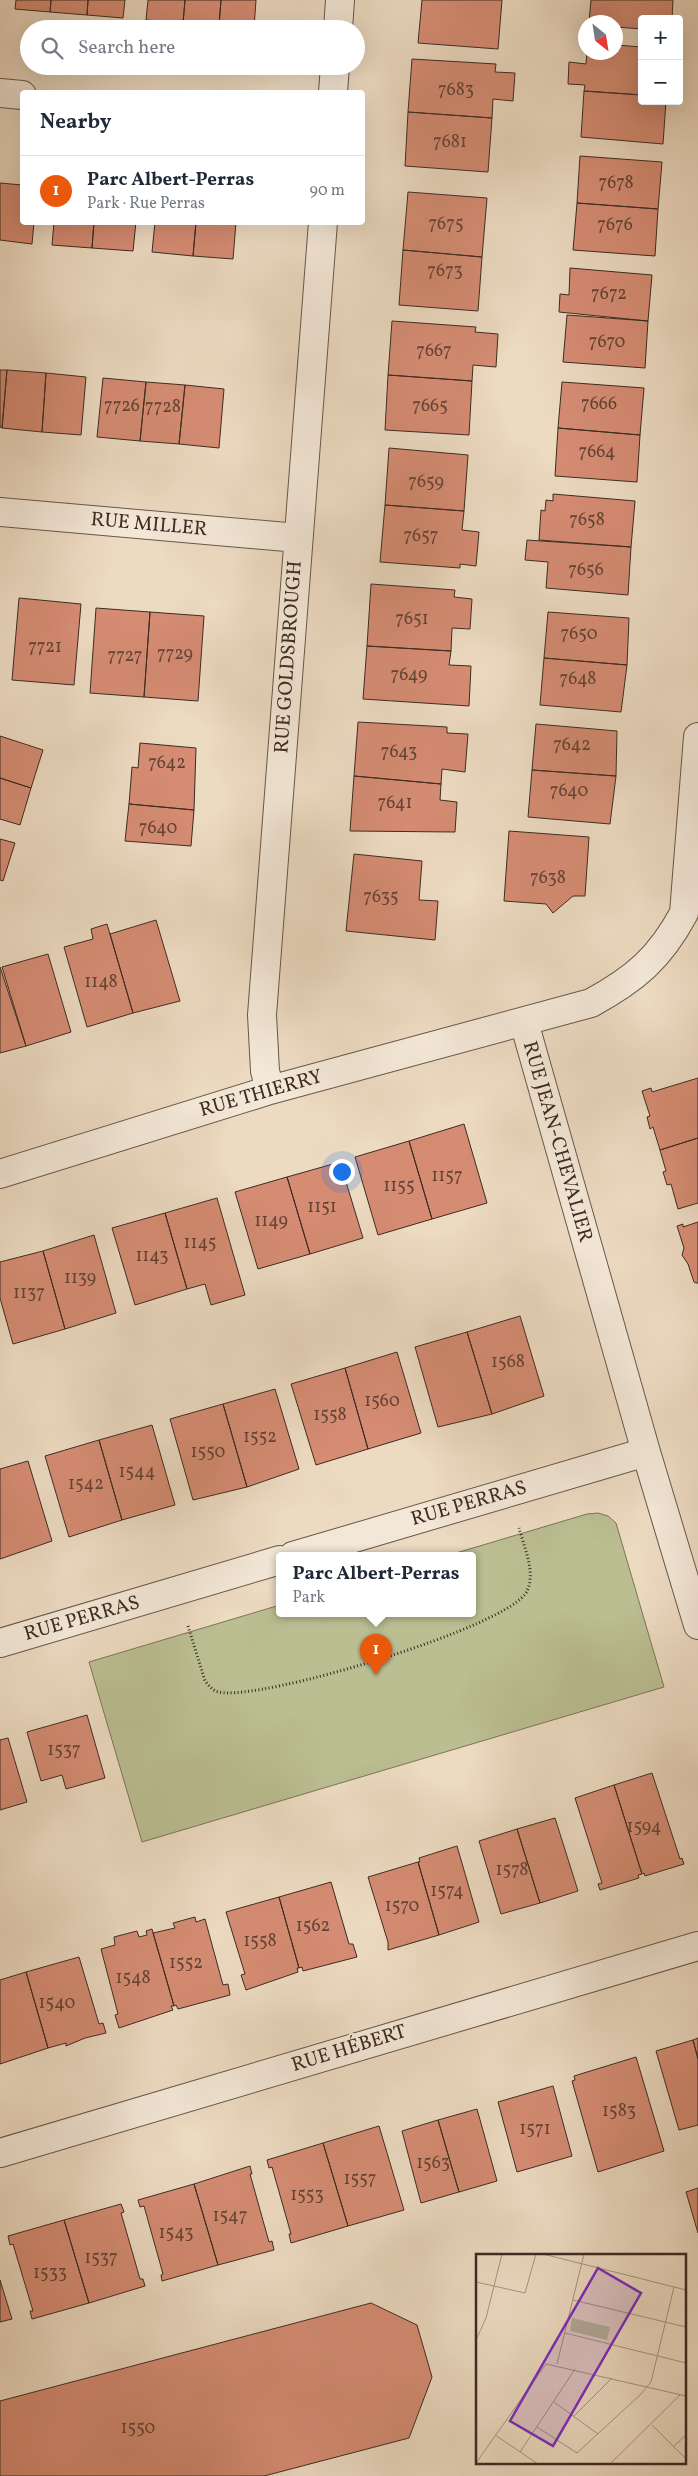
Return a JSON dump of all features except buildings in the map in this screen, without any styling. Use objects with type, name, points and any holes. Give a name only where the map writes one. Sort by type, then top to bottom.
[{"type":"street","points":[[339,20],[340,0]]},
{"type":"street","points":[[333,90],[334,75]]},
{"type":"street","points":[[0,93],[20,95]]},
{"type":"street","name":"RUE GOLDSBROUGH","points":[[270,1090],[265,1071],[262,1015],[323,225]]},
{"type":"street","name":"RUE MILLER","points":[[0,512],[298,538]]},
{"type":"street","name":"RUE JEAN-CHEVALIER","points":[[698,737],[684,913],[673,934],[658,955],[623,985],[591,1003],[524,1022],[646,1452],[698,1625]]},
{"type":"street","name":"RUE THIERRY","points":[[0,1174],[270,1090],[524,1022]]},
{"type":"street","name":"RUE PERRAS","points":[[308,1552],[646,1452]]},
{"type":"street","name":"RUE PERRAS","points":[[0,1643],[276,1561]]},
{"type":"street","name":"RUE HÉBERT","points":[[0,2153],[698,1946]]},
{"type":"path","points":[[188,1626],[205,1681],[211,1688],[219,1692],[258,1690],[315,1678],[436,1641],[489,1618],[519,1602],[527,1592],[530,1579],[529,1564],[519,1528]]},
{"type":"green space","points":[[598,1513],[608,1516],[616,1523],[664,1687],[142,1842],[89,1662],[276,1606],[276,1617],[476,1617],[476,1552],[459,1552],[587,1514]]},
{"type":"place","name":"Parc Albert-Perras","points":[[376,1675]]}]
